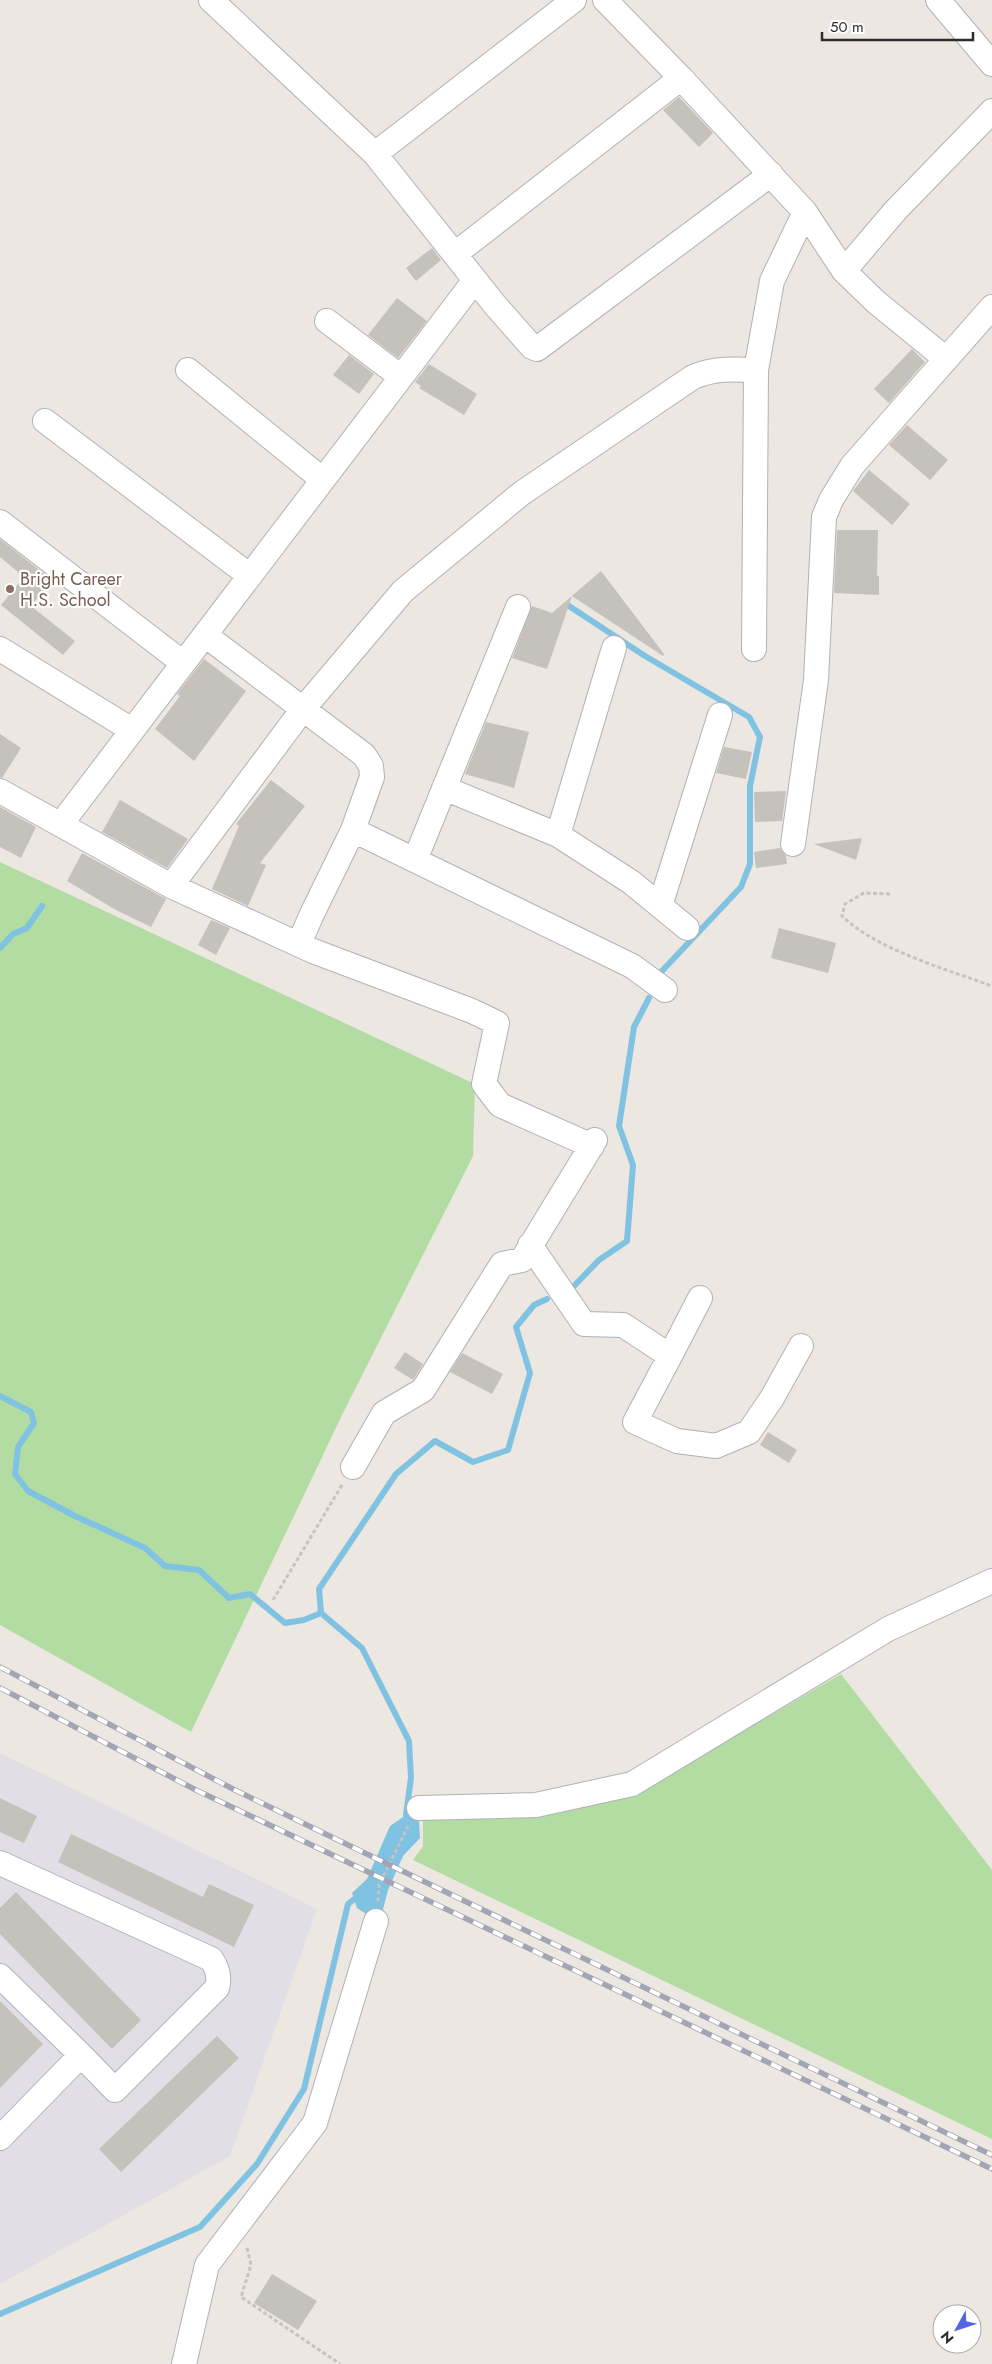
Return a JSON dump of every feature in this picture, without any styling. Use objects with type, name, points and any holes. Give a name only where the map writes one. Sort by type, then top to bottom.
[{"type":"street","points":[[210,0],[375,154],[501,312],[537,349],[771,174]]},
{"type":"street","points":[[375,154],[574,0]]},
{"type":"street","points":[[605,0],[681,78],[805,212],[844,271],[876,302],[946,359]]},
{"type":"street","points":[[938,0],[992,64]]},
{"type":"street","points":[[455,254],[681,78]]},
{"type":"street","points":[[844,271],[895,211],[992,111]]},
{"type":"street","points":[[754,649],[756,370],[772,281],[805,212]]},
{"type":"street","points":[[61,824],[475,280]]},
{"type":"street","points":[[793,844],[816,680],[824,517],[831,500],[852,466],[946,359],[984,332],[992,307]]},
{"type":"street","points":[[327,321],[401,377]]},
{"type":"street","points":[[171,886],[303,709],[403,591],[522,493],[693,377],[725,368],[756,370]]},
{"type":"street","points":[[188,370],[323,480]]},
{"type":"street","points":[[45,421],[250,576]]},
{"type":"street","points":[[0,522],[183,663]]},
{"type":"street","points":[[416,860],[518,607]]},
{"type":"street","points":[[204,635],[364,754],[371,766],[372,777],[354,830],[299,944]]},
{"type":"street","points":[[0,648],[132,730]]},
{"type":"street","points":[[558,835],[614,648]]},
{"type":"street","points":[[660,906],[720,715]]},
{"type":"street","points":[[444,788],[558,835],[631,882],[688,928]]},
{"type":"street","points":[[0,791],[171,886],[299,944],[472,1011],[497,1023],[484,1084],[500,1105],[594,1143],[522,1260],[502,1264],[423,1390],[384,1413],[353,1467]]},
{"type":"street","points":[[354,830],[632,966],[665,990]]},
{"type":"street","points":[[530,1246],[584,1324],[623,1325],[670,1356]]},
{"type":"street","points":[[700,1298],[635,1422],[677,1440],[716,1446],[749,1432],[772,1398],[801,1346]]},
{"type":"street","points":[[419,1808],[536,1805],[632,1784],[888,1628],[992,1581]]},
{"type":"street","points":[[0,1864],[211,1960],[215,1964],[218,1978],[217,1988],[115,2090],[0,1976]]},
{"type":"street","points":[[184,2364],[207,2265],[315,2123],[376,1921]]},
{"type":"street","points":[[0,2138],[81,2055]]},
{"type":"path","points":[[890,894],[864,893],[845,904],[842,916],[854,928],[891,947],[992,986]]},
{"type":"path","points":[[273,1600],[353,1467]]},
{"type":"path","points":[[376,1921],[379,1885],[398,1841],[419,1808]]},
{"type":"path","points":[[231,2233],[248,2249],[251,2266],[241,2297],[340,2364]]},
{"type":"shaded area","points":[[0,1753],[317,1909],[230,2156],[0,2284]]},
{"type":"green space","points":[[0,862],[475,1084],[473,1156],[343,1413],[191,1732],[0,1625]]},
{"type":"green space","points":[[841,1674],[992,1870],[992,2139],[413,1860],[423,1846],[423,1819],[530,1813],[631,1797]]},
{"type":"water","points":[[406,1815],[419,1821],[420,1838],[403,1856],[388,1890],[382,1913],[374,1919],[357,1908],[352,1893],[367,1879],[390,1826]]},
{"type":"building","points":[[679,97],[713,133],[699,147],[663,110]]},
{"type":"building","points":[[432,248],[441,260],[416,281],[406,268]]},
{"type":"building","points":[[397,298],[427,321],[398,358],[368,335]]},
{"type":"building","points":[[912,349],[925,362],[889,403],[874,389]]},
{"type":"building","points":[[349,355],[374,374],[359,394],[333,375]]},
{"type":"building","points":[[429,364],[477,394],[464,415],[419,388],[421,386],[415,382]]},
{"type":"building","points":[[907,425],[948,460],[930,480],[889,445]]},
{"type":"building","points":[[869,470],[910,504],[892,525],[853,491]]},
{"type":"building","points":[[837,530],[878,530],[877,576],[879,576],[879,595],[834,593]]},
{"type":"building","points":[[0,539],[52,580],[31,606],[75,641],[63,655],[1,605],[24,577],[0,557]]},
{"type":"building","points":[[601,571],[664,654],[663,656],[572,596],[547,669],[512,658],[532,606],[552,613]]},
{"type":"building","points":[[204,659],[246,691],[194,761],[155,729],[180,696],[177,694]]},
{"type":"building","points":[[486,722],[529,732],[514,788],[465,774]]},
{"type":"building","points":[[0,734],[21,748],[2,778],[0,777]]},
{"type":"building","points":[[724,747],[752,752],[746,779],[716,773]]},
{"type":"building","points":[[271,780],[305,806],[260,863],[266,865],[248,906],[212,889],[239,826],[236,824]]},
{"type":"building","points":[[786,791],[782,821],[755,822],[754,792]]},
{"type":"building","points":[[120,800],[188,839],[167,868],[102,832]]},
{"type":"building","points":[[0,807],[36,827],[21,858],[0,847]]},
{"type":"building","points":[[862,838],[856,860],[814,844]]},
{"type":"building","points":[[780,848],[786,856],[787,864],[756,868],[754,852]]},
{"type":"building","points":[[82,853],[166,899],[151,927],[116,910],[67,881]]},
{"type":"building","points":[[211,920],[230,928],[216,955],[198,945]]},
{"type":"building","points":[[779,928],[836,943],[828,973],[771,958]]},
{"type":"building","points":[[405,1352],[423,1364],[413,1380],[394,1368]]},
{"type":"building","points":[[462,1353],[503,1374],[492,1394],[450,1372]]},
{"type":"building","points":[[768,1432],[797,1450],[789,1463],[760,1445]]},
{"type":"building","points":[[0,1798],[37,1816],[24,1843],[0,1832]]},
{"type":"building","points":[[71,1834],[203,1897],[209,1884],[254,1905],[234,1947],[58,1862]]},
{"type":"building","points":[[16,1892],[141,2020],[112,2049],[0,1934],[0,1908]]},
{"type":"building","points":[[0,2001],[43,2044],[0,2088]]},
{"type":"building","points":[[217,2036],[239,2058],[121,2172],[99,2149]]},
{"type":"building","points":[[272,2274],[317,2301],[298,2330],[254,2303]]},
{"type":"waterway","points":[[569,606],[645,656],[749,717],[760,737],[750,786],[750,864],[741,887],[662,971]]},
{"type":"waterway","points":[[0,948],[13,934],[27,928],[42,906]]},
{"type":"waterway","points":[[573,1287],[599,1260],[627,1241],[633,1165],[619,1126],[634,1027],[649,998]]},
{"type":"waterway","points":[[406,1815],[411,1778],[409,1741],[362,1648],[321,1613],[319,1589],[396,1474],[435,1441],[473,1462],[508,1450],[530,1373],[516,1327],[534,1305],[547,1299]]},
{"type":"waterway","points":[[0,1396],[31,1412],[34,1423],[18,1447],[15,1474],[28,1491],[75,1516],[145,1548],[165,1566],[199,1570],[229,1598],[250,1594],[285,1623],[304,1620],[321,1613]]},
{"type":"waterway","points":[[0,2314],[200,2227],[257,2164],[304,2089],[348,1904],[358,1896]]},
{"type":"railway","points":[[0,1667],[233,1789],[992,2155]]},
{"type":"railway","points":[[0,1688],[196,1790],[992,2169]]},
{"type":"place","name":"Bright Career H.S. School","points":[[10,589]]}]
